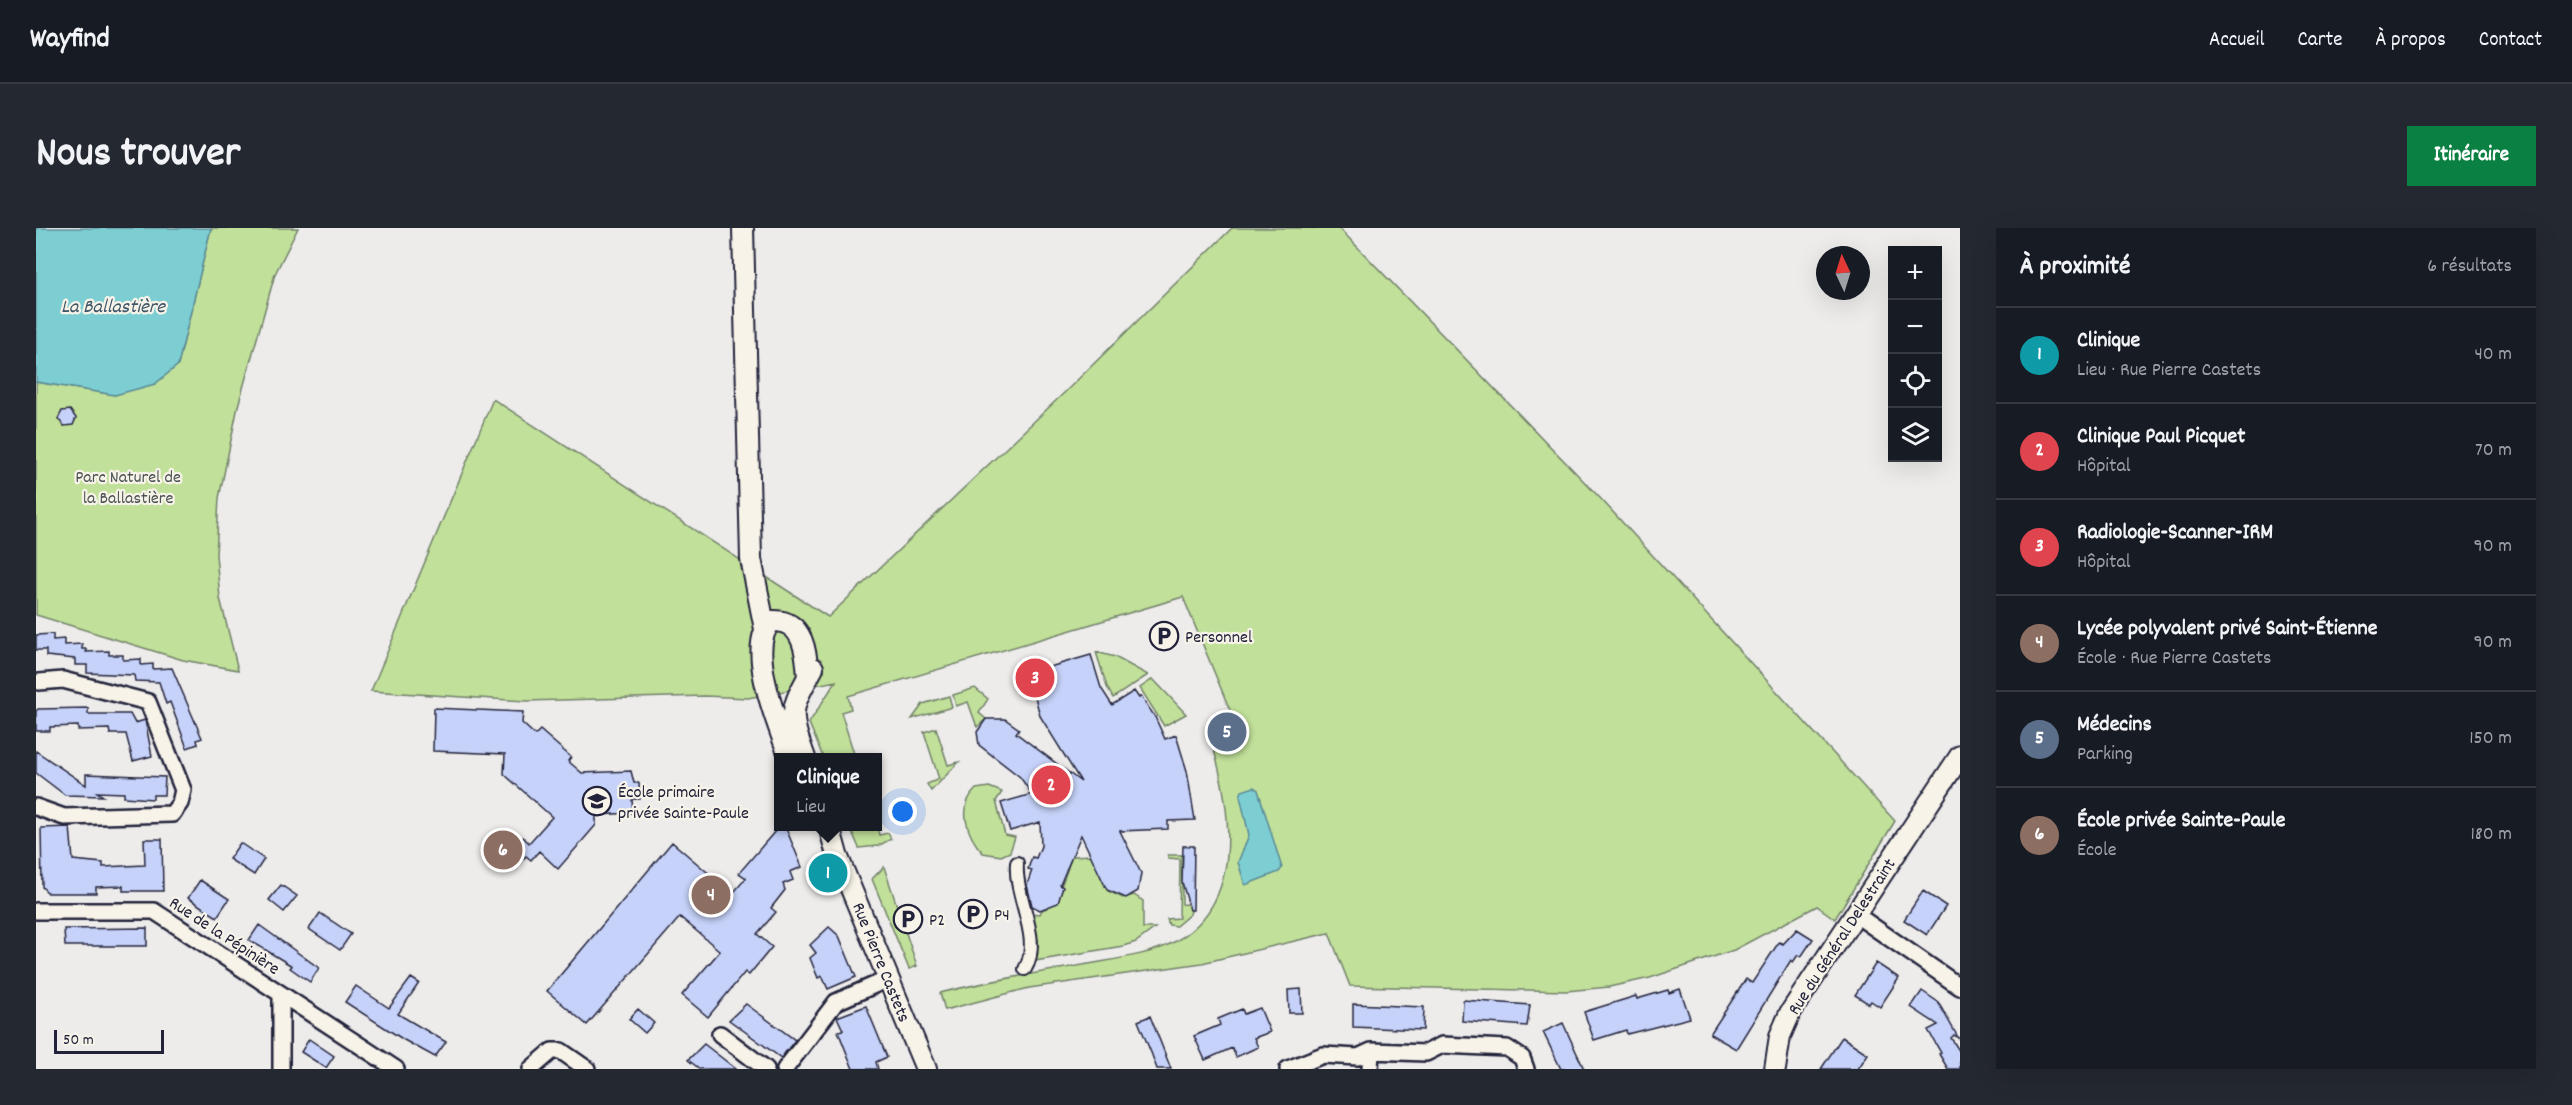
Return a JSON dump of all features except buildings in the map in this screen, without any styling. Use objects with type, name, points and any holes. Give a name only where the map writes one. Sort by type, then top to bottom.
[{"type":"street","points":[[744,228],[751,559],[755,586],[764,615],[762,661],[773,707],[788,753]]},
{"type":"street","points":[[755,586],[769,602],[794,617],[811,634],[816,648],[816,664],[803,685],[792,713],[804,753]]},
{"type":"street","points":[[765,628],[772,621],[778,621],[793,628],[800,636],[807,657],[803,685],[773,707]]},
{"type":"street","points":[[36,807],[64,817],[172,814],[183,797],[183,790],[148,702],[63,680],[39,682]]},
{"type":"street","name":"Rue du Général Delestraint","points":[[1775,1069],[1780,1036],[1790,1013],[1922,810],[1960,756]]},
{"type":"street","name":"Rue Pierre Castets","points":[[822,831],[837,855]]},
{"type":"street","name":"Rue Pierre Castets","points":[[830,831],[837,855],[926,1069]]},
{"type":"street","points":[[1017,863],[1016,880],[1031,941],[1029,961],[1024,969]]},
{"type":"street","name":"Rue de la Pépinière","points":[[36,911],[154,911],[281,996],[281,1069]]},
{"type":"street","points":[[1855,914],[1960,987]]},
{"type":"street","points":[[785,1069],[836,1002],[888,979]]},
{"type":"street","points":[[281,996],[396,1069]]},
{"type":"street","points":[[720,1034],[766,1069]]},
{"type":"street","points":[[1288,1069],[1323,1055],[1358,1058],[1371,1051],[1426,1053],[1442,1045],[1508,1048],[1522,1058],[1526,1069]]},
{"type":"street","points":[[531,1069],[544,1054],[561,1051],[586,1069]]},
{"type":"street","points":[[1370,1069],[1371,1051]]},
{"type":"green space","name":"Parc Naturel de la Ballastière","points":[[211,228],[298,228],[275,274],[238,406],[219,498],[216,555],[220,598],[238,670],[183,660],[36,615],[36,382],[115,395],[178,365]]},
{"type":"green space","points":[[1232,228],[1339,228],[1601,499],[1895,821],[1835,919],[1817,906],[1734,950],[1650,978],[1609,987],[1566,991],[1350,986],[1329,933],[1202,963],[1029,988],[945,1010],[940,993],[1131,956],[1165,946],[1176,941],[1198,924],[1214,902],[1223,878],[1227,851],[1227,824],[1219,769],[1212,743],[1239,732],[1183,597],[848,696],[851,709],[841,712],[854,753],[821,753],[809,723],[836,681],[748,698],[705,696],[526,701],[371,691],[493,399],[828,617],[1064,393]]},
{"type":"green space","points":[[1096,652],[1115,657],[1148,675],[1113,698],[1107,687]]},
{"type":"green space","points":[[1153,679],[1186,714],[1164,726],[1140,688]]},
{"type":"green space","points":[[975,688],[988,699],[979,713],[986,719],[977,727],[968,702],[956,706],[953,695]]},
{"type":"green space","points":[[949,696],[952,707],[912,719],[923,704]]},
{"type":"green space","points":[[936,728],[948,765],[959,762],[931,791],[927,784],[939,779],[924,732]]},
{"type":"green space","points":[[989,787],[1002,792],[996,801],[1005,835],[1015,837],[1010,852],[1001,856],[983,853],[972,838],[966,821],[970,796],[976,789]]},
{"type":"green space","points":[[852,831],[878,831],[879,835],[888,833],[891,839],[878,846],[859,848]]},
{"type":"green space","points":[[1091,855],[1108,891],[1123,898],[1134,895],[1143,901],[1143,928],[1155,928],[1136,942],[1123,946],[1035,961],[1038,941],[1030,913],[1040,914],[1052,903],[1057,896],[1072,856]]},
{"type":"green space","points":[[1168,855],[1182,855],[1182,904],[1193,905],[1190,914],[1176,926],[1169,925],[1167,919],[1179,918],[1180,859],[1168,858]]},
{"type":"green space","points":[[884,867],[917,966],[909,969],[872,879]]},
{"type":"water","name":"La Ballastière","points":[[36,228],[211,228],[178,365],[155,384],[115,395],[36,382]]},
{"type":"water","points":[[1254,787],[1258,790],[1282,868],[1279,872],[1245,885],[1238,862],[1249,835],[1240,796],[1242,791]]},
{"type":"place","name":"Personnel","points":[[1164,636]]},
{"type":"place","name":"Radiologie-Scanner-IRM","points":[[1035,678]]},
{"type":"place","name":"Médecins","points":[[1227,732]]},
{"type":"place","name":"Clinique Paul Picquet","points":[[1051,785]]},
{"type":"place","name":"École primaire privée Sainte-Paule","points":[[597,801]]},
{"type":"place","name":"École privée Sainte-Paule","points":[[503,850]]},
{"type":"place","name":"Clinique","points":[[828,873]]},
{"type":"place","name":"Lycée polyvalent privé Saint-Étienne","points":[[711,895]]},
{"type":"place","name":"P4","points":[[973,914]]},
{"type":"place","name":"P2","points":[[908,919]]}]
